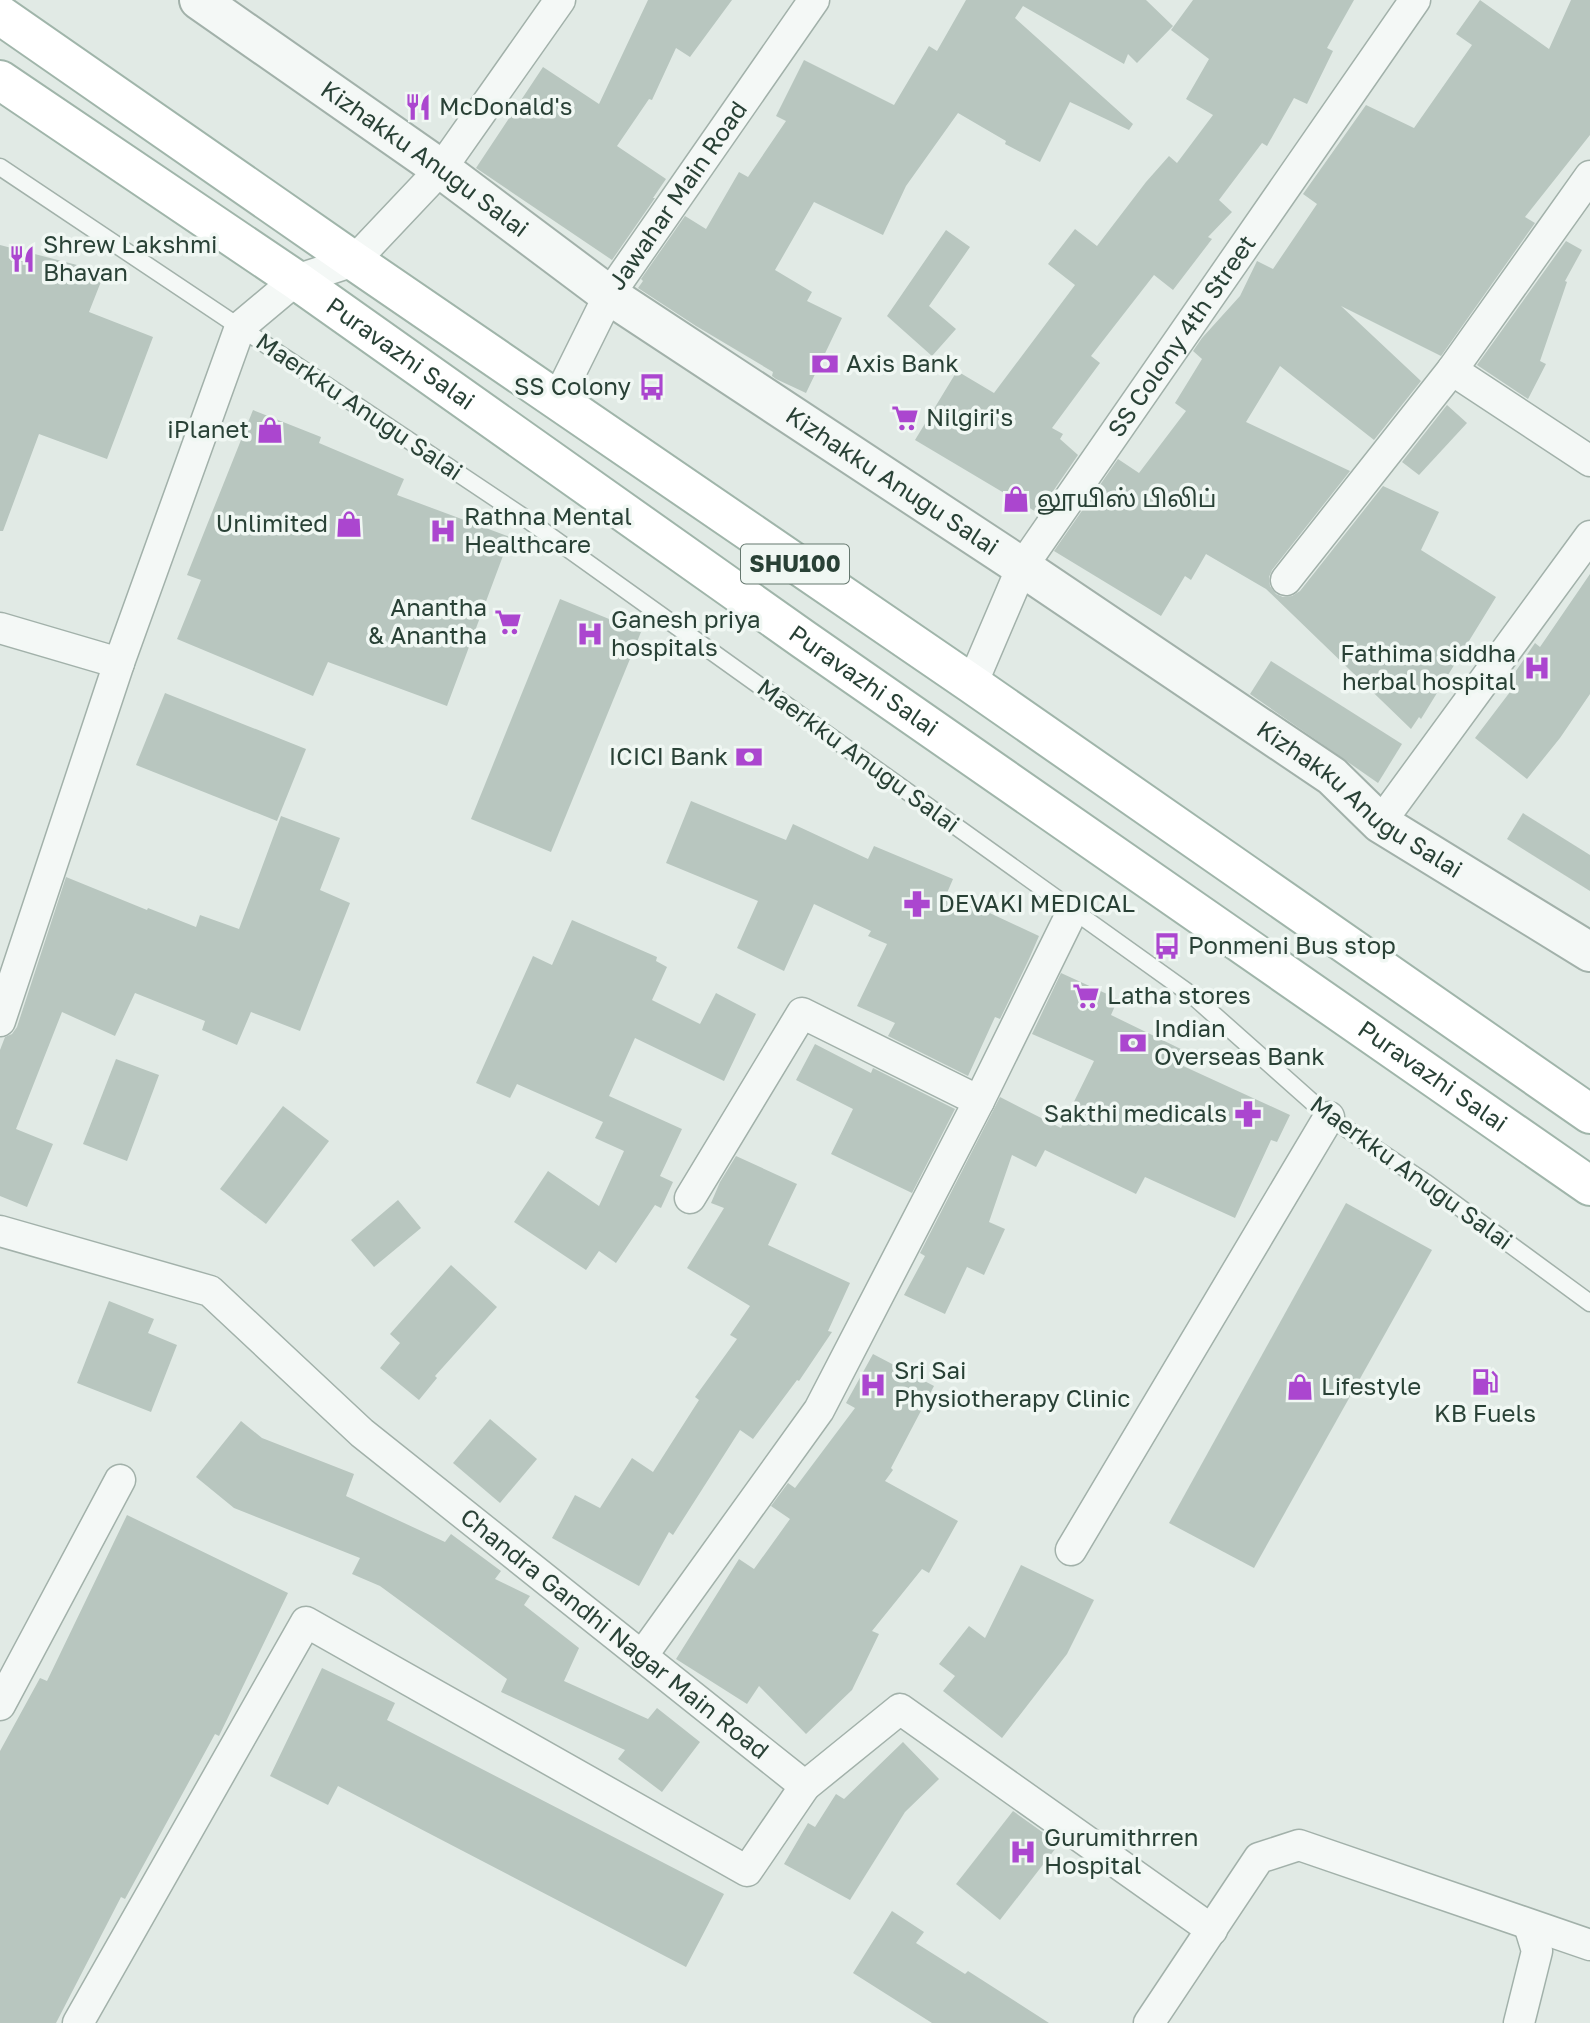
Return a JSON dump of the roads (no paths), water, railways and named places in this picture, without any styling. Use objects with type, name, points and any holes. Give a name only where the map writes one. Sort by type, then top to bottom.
[{"type":"main road","name":"Puravazhi Salai","points":[[0,15],[972,684],[1590,1114]]},
{"type":"main road","name":"Puravazhi Salai","points":[[0,80],[296,280],[803,639],[1590,1186]]},
{"type":"street","name":"Kizhakku Anugu Salai","points":[[199,0],[441,169],[609,295],[1022,567],[1332,776],[1380,823],[1590,952]]},
{"type":"street","points":[[0,1021],[119,663],[240,327],[296,280],[354,261],[441,169],[560,0]]},
{"type":"street","name":"Jawahar Main Road","points":[[557,400],[609,295],[814,0]]},
{"type":"street","name":"SS Colony 4th Street","points":[[972,684],[1022,567],[1415,0]]},
{"type":"street","points":[[1286,580],[1452,370],[1590,176]]},
{"type":"street","points":[[1452,370],[1590,461]]},
{"type":"street","points":[[1380,823],[1590,536]]},
{"type":"street","points":[[0,628],[119,663]]},
{"type":"street","points":[[642,1656],[819,1410],[979,1101],[1073,910]]},
{"type":"street","points":[[690,1198],[802,1013],[979,1101]]},
{"type":"street","points":[[1071,1550],[1329,1117]]},
{"type":"street","name":"Chandra Gandhi Nagar Main Road","points":[[0,1231],[210,1291],[362,1433],[805,1786]]},
{"type":"street","points":[[0,1705],[120,1479]]},
{"type":"street","points":[[78,2023],[306,1622],[747,1871],[805,1786],[900,1709],[1212,1930]]},
{"type":"street","points":[[1149,2023],[1259,1858],[1299,1845],[1590,1945]]},
{"type":"street","points":[[1519,2023],[1536,1951],[1529,1925]]},
{"type":"lane","name":"Maerkku Anugu Salai","points":[[0,167],[525,518],[1193,996],[1329,1117],[1425,1182],[1590,1303]]},
{"type":"place","name":"McDonald's","points":[[418,107]]},
{"type":"place","name":"Shrew Lakshmi Bhavan","points":[[22,259]]},
{"type":"place","name":"Axis Bank","points":[[825,364]]},
{"type":"place","name":"SS Colony","points":[[652,387]]},
{"type":"place","name":"Nilgiri's","points":[[905,418]]},
{"type":"place","name":"iPlanet","points":[[270,430]]},
{"type":"place","name":"லூயிஸ் பிலிப்","points":[[1016,499]]},
{"type":"place","name":"Unlimited","points":[[349,524]]},
{"type":"place","name":"Rathna Mental Healthcare","points":[[443,531]]},
{"type":"place","name":"Anantha & Anantha","points":[[508,622]]},
{"type":"place","name":"Ganesh priya hospitals","points":[[590,634]]},
{"type":"place","name":"Fathima siddha herbal hospital","points":[[1537,668]]},
{"type":"place","name":"ICICI Bank","points":[[749,757]]},
{"type":"place","name":"DEVAKI MEDICAL","points":[[917,904]]},
{"type":"place","name":"Ponmeni Bus stop","points":[[1167,946]]},
{"type":"place","name":"Latha stores","points":[[1086,996]]},
{"type":"place","name":"Indian Overseas Bank","points":[[1133,1043]]},
{"type":"place","name":"Sakthi medicals","points":[[1248,1114]]},
{"type":"place","name":"KB Fuels","points":[[1485,1382]]},
{"type":"place","name":"Sri Sai Physiotherapy Clinic","points":[[873,1385]]},
{"type":"place","name":"Lifestyle","points":[[1300,1387]]},
{"type":"place","name":"Gurumithrren Hospital","points":[[1023,1852]]}]
